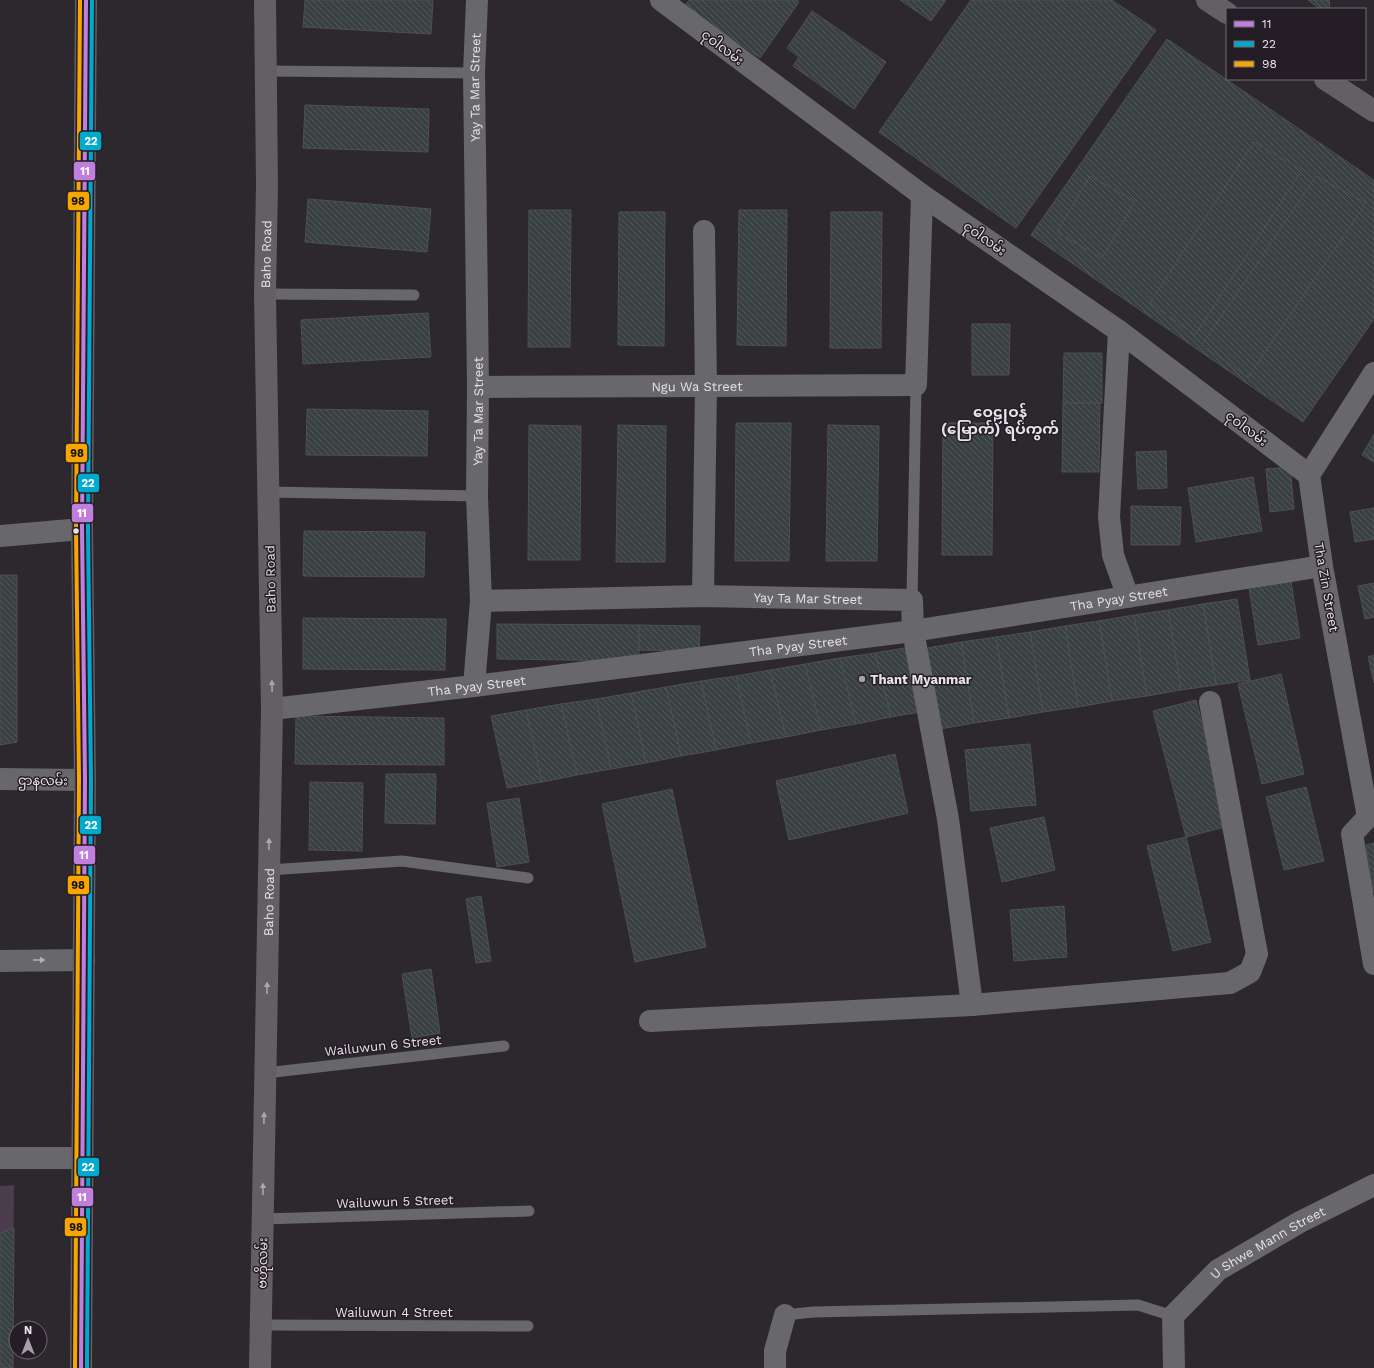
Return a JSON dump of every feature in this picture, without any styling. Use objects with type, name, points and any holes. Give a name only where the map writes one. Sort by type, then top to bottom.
[{"type":"main road","points":[[81,1368],[85,780],[82,529],[86,0]]},
{"type":"main road","name":"Baho Road","points":[[264,1157],[272,709],[264,294],[267,185],[265,0]]},
{"type":"main road","points":[[1207,0],[1226,12]]},
{"type":"main road","points":[[1328,80],[1374,111]]},
{"type":"main road","name":"ဗဟိုလမ်း","points":[[260,1368],[264,1157]]},
{"type":"street","name":"Yay Ta Mar Street","points":[[477,0],[474,73],[478,496],[481,601],[703,596],[912,600]]},
{"type":"street","name":"ငုဝါလမ်း","points":[[661,0],[922,195],[1119,331],[1309,475]]},
{"type":"street","points":[[916,385],[922,195]]},
{"type":"street","points":[[703,596],[706,387],[704,231]]},
{"type":"street","points":[[1119,331],[1109,517],[1113,555],[1128,597]]},
{"type":"street","points":[[1309,475],[1374,373]]},
{"type":"street","name":"Ngu Wa Street","points":[[478,387],[916,385]]},
{"type":"street","name":"Tha Zin Street","points":[[1309,475],[1322,566],[1371,816]]},
{"type":"street","points":[[0,536],[82,529]]},
{"type":"street","name":"Tha Pyay Street","points":[[272,709],[474,686],[913,631],[1322,566]]},
{"type":"street","points":[[912,600],[913,631],[948,819],[972,1005]]},
{"type":"street","points":[[474,686],[481,601]]},
{"type":"street","points":[[650,1021],[972,1005],[1230,983],[1250,972],[1257,954],[1210,702]]},
{"type":"street","name":"ဌာနလမ်း","points":[[0,779],[85,780]]},
{"type":"street","points":[[1371,816],[1352,834],[1374,964]]},
{"type":"street","points":[[0,961],[84,960]]},
{"type":"street","points":[[0,1158],[82,1158]]},
{"type":"street","name":"U Shwe Mann Street","points":[[1172,1316],[1218,1270],[1300,1222],[1374,1185]]},
{"type":"street","points":[[775,1368],[775,1351],[785,1315]]},
{"type":"street","points":[[1172,1316],[1174,1368]]},
{"type":"lane","points":[[266,70],[474,73]]},
{"type":"lane","points":[[264,294],[414,294]]},
{"type":"lane","points":[[912,600],[916,385]]},
{"type":"lane","points":[[269,492],[478,496]]},
{"type":"lane","points":[[269,870],[402,861],[528,878]]},
{"type":"lane","name":"Wailuwun 6 Street","points":[[265,1072],[504,1046]]},
{"type":"lane","name":"Wailuwun 5 Street","points":[[263,1219],[528,1210]]},
{"type":"lane","points":[[785,1315],[813,1312],[1138,1305],[1172,1316]]},
{"type":"lane","name":"Wailuwun 4 Street","points":[[260,1325],[528,1326]]},
{"type":"shaded area","points":[[14,1185],[13,1320],[8,1320],[8,1360],[13,1360],[13,1368],[0,1368],[0,1186]]},
{"type":"building","points":[[305,0],[433,0],[431,34],[303,27]]},
{"type":"building","points":[[689,0],[797,0],[799,2],[760,58],[685,6]]},
{"type":"building","points":[[900,0],[946,0],[931,21]]},
{"type":"building","points":[[971,0],[1112,0],[1156,30],[1016,228],[879,132]]},
{"type":"building","points":[[1308,0],[1329,0],[1330,8],[1319,8]]},
{"type":"building","points":[[812,11],[886,62],[854,109],[793,66],[799,57],[787,48]]},
{"type":"building","points":[[1167,39],[1374,180],[1374,319],[1303,422],[1031,235]]},
{"type":"building","points":[[305,105],[429,109],[428,152],[303,148]]},
{"type":"building","points":[[1254,142],[1302,170],[1195,335],[1150,303]]},
{"type":"building","points":[[1090,176],[1135,201],[1102,258],[1057,232]]},
{"type":"building","points":[[1316,176],[1366,203],[1248,377],[1202,345]]},
{"type":"building","points":[[308,199],[431,209],[427,252],[305,242]]},
{"type":"building","points":[[529,210],[571,210],[570,347],[528,347]]},
{"type":"building","points":[[739,210],[787,210],[786,346],[737,345]]},
{"type":"building","points":[[619,212],[665,212],[664,346],[618,345]]},
{"type":"building","points":[[831,212],[882,212],[881,348],[830,348]]},
{"type":"building","points":[[428,313],[431,357],[303,364],[301,320]]},
{"type":"building","points":[[972,324],[1010,324],[1009,375],[972,375]]},
{"type":"building","points":[[1064,353],[1102,353],[1102,403],[1063,403]]},
{"type":"building","points":[[1063,403],[1100,403],[1099,472],[1062,472]]},
{"type":"building","points":[[307,409],[428,411],[427,456],[306,455]]},
{"type":"building","points":[[736,423],[791,423],[789,561],[735,561]]},
{"type":"building","points":[[943,423],[993,423],[992,555],[942,555]]},
{"type":"building","points":[[529,425],[581,426],[580,560],[528,560]]},
{"type":"building","points":[[618,425],[666,426],[665,562],[616,562]]},
{"type":"building","points":[[828,425],[879,426],[877,561],[826,561]]},
{"type":"building","points":[[1374,434],[1374,462],[1362,455]]},
{"type":"building","points":[[1166,451],[1167,488],[1138,489],[1136,452]]},
{"type":"building","points":[[1290,467],[1294,509],[1270,512],[1266,469]]},
{"type":"building","points":[[1253,477],[1262,531],[1196,542],[1188,488]]},
{"type":"building","points":[[1131,506],[1181,507],[1180,545],[1131,545]]},
{"type":"building","points":[[1374,508],[1374,539],[1355,542],[1350,512]]},
{"type":"building","points":[[304,531],[425,532],[424,577],[303,576]]},
{"type":"building","points":[[0,575],[17,575],[17,742],[0,745]]},
{"type":"building","points":[[1290,575],[1300,638],[1258,645],[1248,581]]},
{"type":"building","points":[[1374,583],[1374,617],[1365,619],[1358,586]]},
{"type":"building","points":[[1237,599],[1250,680],[1216,685],[1203,604]]},
{"type":"building","points":[[1203,604],[1216,685],[1181,690],[1168,610]]},
{"type":"building","points":[[1168,610],[1181,690],[1147,696],[1134,615]]},
{"type":"building","points":[[1134,615],[1147,696],[1112,701],[1099,621]]},
{"type":"building","points":[[303,618],[446,619],[445,670],[303,669]]},
{"type":"building","points":[[1099,621],[1112,701],[1078,707],[1065,626]]},
{"type":"building","points":[[497,624],[639,625],[639,661],[497,659]]},
{"type":"building","points":[[639,625],[700,626],[699,651],[639,650]]},
{"type":"building","points":[[1065,626],[1078,707],[1043,712],[1030,632]]},
{"type":"building","points":[[1030,632],[1043,712],[1009,718],[996,637]]},
{"type":"building","points":[[996,637],[1009,718],[974,723],[961,642]]},
{"type":"building","points":[[961,642],[974,723],[940,729],[927,648]]},
{"type":"building","points":[[910,647],[926,711],[891,717],[875,653]]},
{"type":"building","points":[[875,653],[891,717],[856,724],[840,658]]},
{"type":"building","points":[[1374,655],[1374,683],[1368,657]]},
{"type":"building","points":[[840,658],[856,724],[821,730],[805,664]]},
{"type":"building","points":[[805,664],[821,730],[786,737],[770,670]]},
{"type":"building","points":[[770,670],[786,737],[751,743],[736,676]]},
{"type":"building","points":[[1281,674],[1304,774],[1262,784],[1238,684]]},
{"type":"building","points":[[736,676],[751,743],[716,750],[701,681]]},
{"type":"building","points":[[701,681],[716,750],[681,756],[666,687]]},
{"type":"building","points":[[666,687],[681,756],[646,763],[631,693]]},
{"type":"building","points":[[631,693],[646,763],[611,769],[596,699]]},
{"type":"building","points":[[596,699],[611,769],[577,775],[561,704]]},
{"type":"building","points":[[1196,700],[1229,826],[1186,837],[1153,711]]},
{"type":"building","points":[[561,704],[577,775],[542,782],[526,710]]},
{"type":"building","points":[[526,710],[542,782],[507,788],[491,716]]},
{"type":"building","points":[[296,716],[444,718],[444,765],[295,764]]},
{"type":"building","points":[[1030,744],[1036,805],[971,811],[965,750]]},
{"type":"building","points":[[895,754],[908,813],[789,840],[776,781]]},
{"type":"building","points":[[386,774],[436,774],[435,824],[385,823]]},
{"type":"building","points":[[310,782],[363,783],[362,851],[309,850]]},
{"type":"building","points":[[1306,787],[1324,861],[1284,870],[1266,797]]},
{"type":"building","points":[[672,789],[706,947],[635,962],[602,804]]},
{"type":"building","points":[[519,798],[529,862],[497,867],[487,803]]},
{"type":"building","points":[[1044,817],[1055,870],[1002,882],[990,828]]},
{"type":"building","points":[[1186,837],[1211,942],[1173,951],[1147,846]]},
{"type":"building","points":[[1374,843],[1374,892],[1373,892],[1366,845]]},
{"type":"building","points":[[481,896],[491,961],[476,963],[466,899]]},
{"type":"building","points":[[1064,906],[1067,957],[1014,961],[1010,910]]},
{"type":"building","points":[[431,969],[440,1033],[412,1038],[402,974]]},
{"type":"building","points":[[14,1228],[13,1320],[8,1320],[8,1360],[13,1360],[13,1368],[0,1368],[0,1233]]},
{"type":"transit line","name":"98","points":[[75,1368],[79,780],[76,529],[80,0]]},
{"type":"transit line","name":"11","points":[[81,1368],[85,780],[82,529],[86,0]]},
{"type":"transit line","name":"22","points":[[87,1368],[91,780],[88,529],[92,0]]},
{"type":"place","name":"Thant Myanmar","points":[[862,679]]},
{"type":"district","name":"ဝေဠုဝန် (မြောက်) ရပ်ကွက်","points":[[1000,420]]}]
